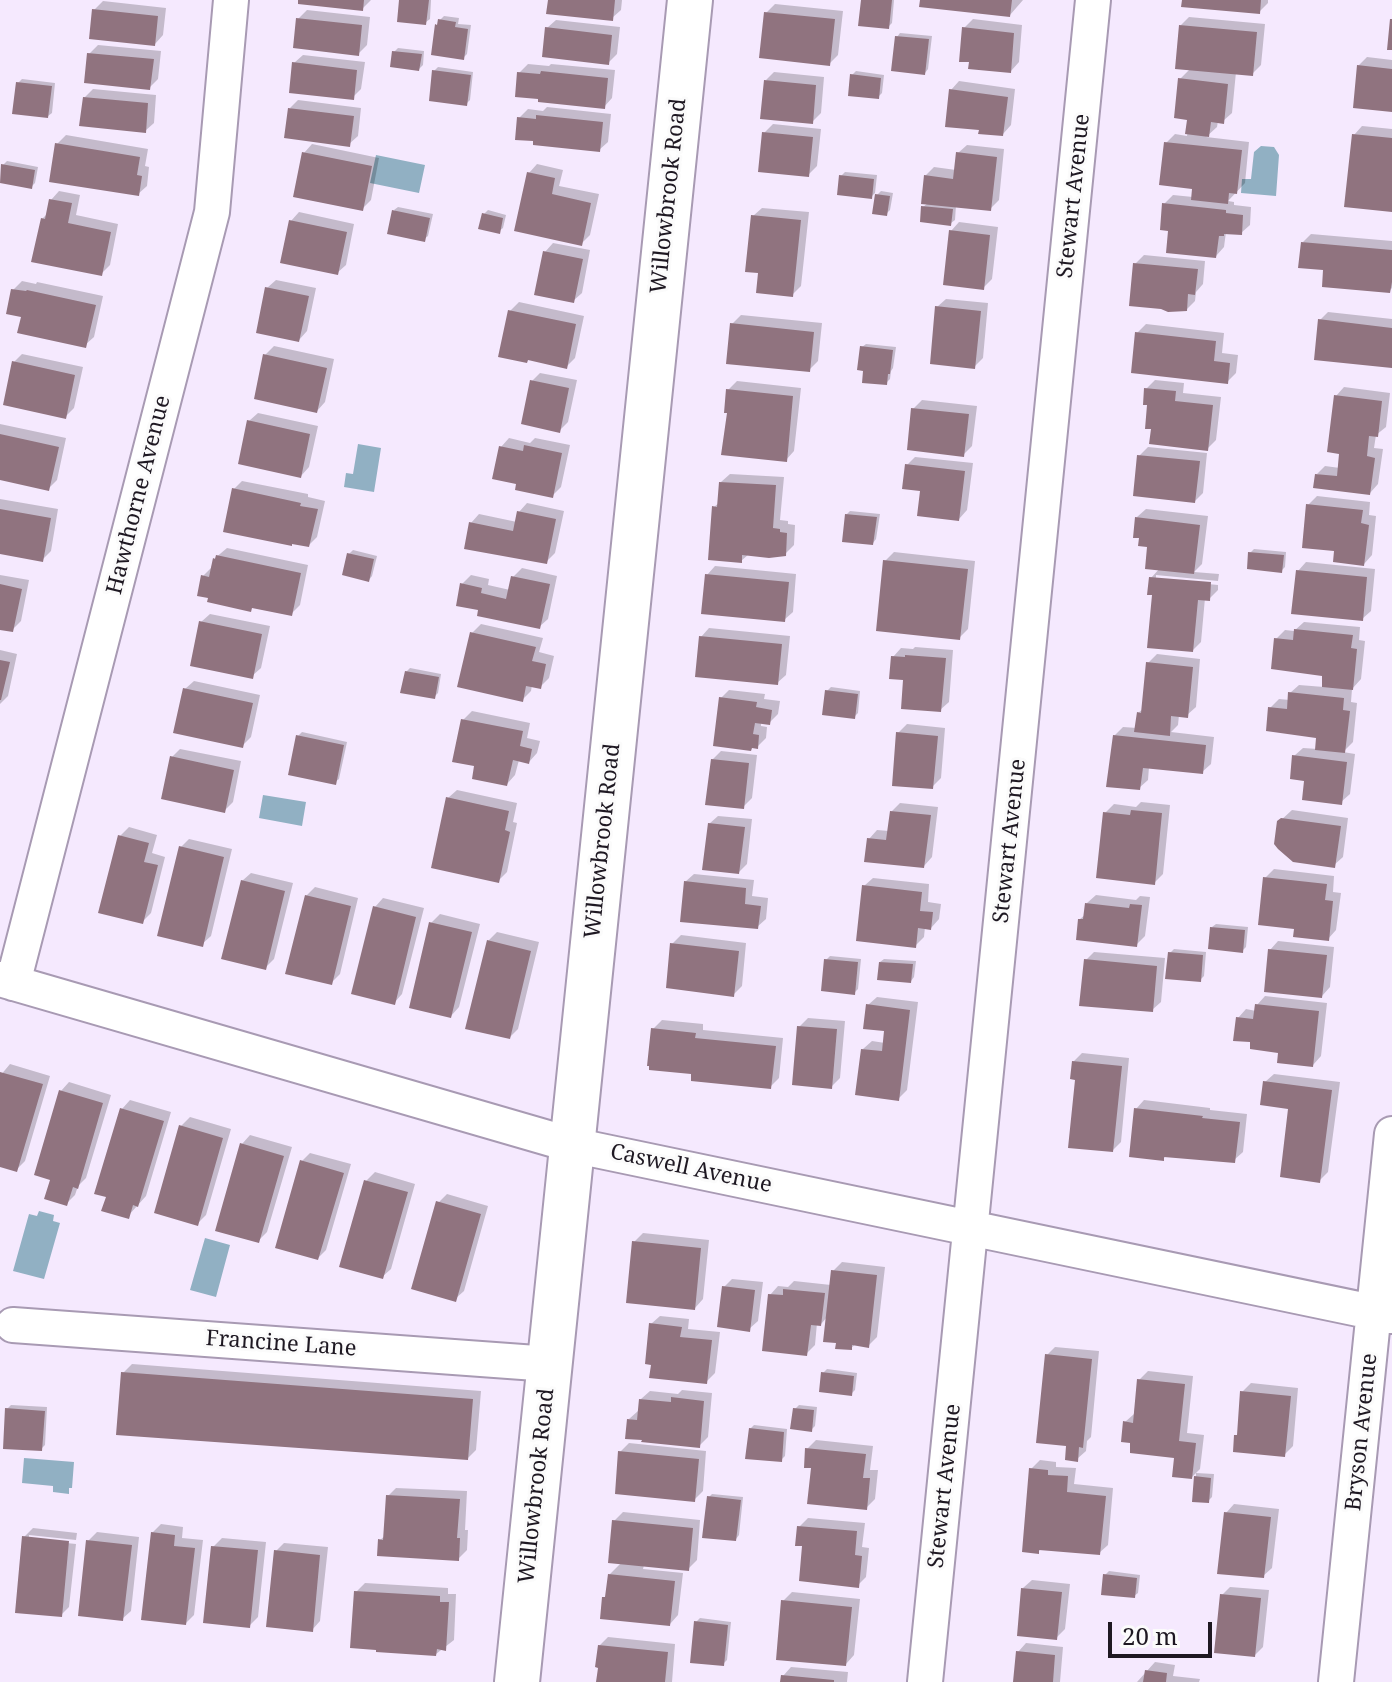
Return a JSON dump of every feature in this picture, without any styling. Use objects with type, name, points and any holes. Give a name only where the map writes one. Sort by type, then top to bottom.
[{"type":"street","name":"Hawthorne Avenue","points":[[7,981],[212,212],[231,0]]},
{"type":"street","name":"Willowbrook Road","points":[[517,1682],[690,0]]},
{"type":"street","name":"Stewart Avenue","points":[[925,1682],[1093,0]]},
{"type":"street","name":"Caswell Avenue","points":[[7,981],[572,1145],[1383,1314]]},
{"type":"street","name":"Bryson Avenue","points":[[1336,1682],[1383,1314],[1392,1134]]},
{"type":"street","name":"Francine Lane","points":[[13,1325],[550,1364]]},
{"type":"water","points":[[1261,146],[1274,147],[1279,155],[1276,196],[1241,193],[1242,179],[1251,179],[1254,152]]},
{"type":"water","points":[[376,155],[425,165],[419,193],[370,183]]},
{"type":"water","points":[[358,444],[381,448],[374,492],[344,487],[346,473],[353,474]]},
{"type":"water","points":[[263,795],[306,802],[302,826],[259,818]]},
{"type":"water","points":[[39,1211],[54,1215],[53,1221],[60,1223],[44,1279],[13,1271],[29,1214],[37,1216]]},
{"type":"water","points":[[205,1238],[230,1245],[216,1297],[190,1290]]},
{"type":"water","points":[[24,1458],[74,1462],[69,1494],[53,1492],[53,1486],[22,1483]]},
{"type":"building","points":[[298,0],[364,0],[363,11],[298,4]]},
{"type":"building","points":[[399,0],[429,0],[426,25],[397,22]]},
{"type":"building","points":[[548,0],[615,0],[613,21],[546,14]]},
{"type":"building","points":[[861,0],[892,0],[889,29],[858,26]]},
{"type":"building","points":[[920,0],[1012,0],[1010,17],[919,7]]},
{"type":"building","points":[[1182,0],[1261,0],[1260,14],[1181,7]]},
{"type":"building","points":[[92,9],[158,16],[155,46],[89,39]]},
{"type":"building","points":[[764,12],[835,19],[830,66],[759,58]]},
{"type":"building","points":[[296,18],[362,25],[359,56],[293,48]]},
{"type":"building","points":[[438,19],[456,22],[455,27],[468,29],[464,60],[431,55]]},
{"type":"building","points":[[1390,19],[1392,50],[1387,50]]},
{"type":"building","points":[[1179,25],[1257,32],[1253,76],[1175,69]]},
{"type":"building","points":[[545,27],[612,35],[609,65],[542,57]]},
{"type":"building","points":[[962,27],[1014,33],[1011,73],[968,69],[969,62],[959,62]]},
{"type":"building","points":[[895,36],[929,39],[925,75],[891,71]]},
{"type":"building","points":[[392,51],[422,54],[419,71],[390,67]]},
{"type":"building","points":[[87,53],[154,59],[150,90],[84,83]]},
{"type":"building","points":[[292,62],[357,70],[354,100],[289,93]]},
{"type":"building","points":[[1357,65],[1392,69],[1392,112],[1353,108]]},
{"type":"building","points":[[432,70],[471,75],[467,106],[429,101]]},
{"type":"building","points":[[541,71],[608,78],[605,109],[515,97],[517,72],[540,74]]},
{"type":"building","points":[[850,74],[881,78],[879,99],[848,96]]},
{"type":"building","points":[[1178,78],[1228,84],[1224,124],[1211,122],[1209,137],[1185,134],[1187,120],[1174,118]]},
{"type":"building","points":[[764,80],[816,85],[813,124],[760,119]]},
{"type":"building","points":[[16,82],[52,86],[48,118],[12,114]]},
{"type":"building","points":[[949,89],[1008,97],[1003,136],[945,127]]},
{"type":"building","points":[[83,97],[148,103],[146,133],[79,126]]},
{"type":"building","points":[[288,108],[354,116],[350,147],[284,138]]},
{"type":"building","points":[[536,115],[603,122],[600,152],[533,145],[533,141],[515,140],[517,117],[536,119]]},
{"type":"building","points":[[762,132],[813,137],[809,177],[758,172]]},
{"type":"building","points":[[1352,134],[1392,138],[1392,212],[1344,207]]},
{"type":"building","points":[[1164,142],[1242,150],[1237,194],[1229,193],[1228,204],[1191,200],[1192,189],[1159,185]]},
{"type":"building","points":[[55,143],[140,157],[137,175],[142,176],[139,196],[49,182]]},
{"type":"building","points":[[302,152],[372,166],[363,211],[293,197]]},
{"type":"building","points":[[956,152],[997,157],[991,211],[921,204],[924,175],[953,179]]},
{"type":"building","points":[[1,164],[35,170],[32,189],[0,183]]},
{"type":"building","points":[[527,172],[555,178],[552,194],[591,203],[582,246],[514,231]]},
{"type":"building","points":[[839,175],[874,179],[872,199],[837,195]]},
{"type":"building","points":[[875,194],[890,196],[887,216],[872,214]]},
{"type":"building","points":[[49,199],[72,203],[68,223],[111,232],[102,276],[31,262],[41,218],[45,219]]},
{"type":"building","points":[[1162,203],[1226,210],[1226,213],[1243,215],[1242,235],[1219,236],[1216,258],[1166,253],[1168,231],[1160,230]]},
{"type":"building","points":[[921,206],[953,209],[951,226],[920,222]]},
{"type":"building","points":[[392,210],[430,218],[425,242],[387,234]]},
{"type":"building","points":[[482,213],[503,218],[500,234],[478,229]]},
{"type":"building","points":[[751,215],[801,220],[793,297],[756,293],[758,273],[745,272]]},
{"type":"building","points":[[289,220],[347,232],[338,275],[280,263]]},
{"type":"building","points":[[949,230],[990,235],[984,290],[943,285]]},
{"type":"building","points":[[1301,242],[1392,250],[1390,293],[1322,287],[1323,270],[1298,268]]},
{"type":"building","points":[[543,251],[583,259],[574,303],[534,295]]},
{"type":"building","points":[[1133,263],[1198,269],[1195,295],[1188,294],[1187,311],[1168,312],[1129,306]]},
{"type":"building","points":[[265,287],[309,296],[299,342],[256,333]]},
{"type":"building","points":[[11,289],[96,305],[86,348],[17,333],[21,317],[6,314]]},
{"type":"building","points":[[935,306],[981,311],[975,369],[930,364]]},
{"type":"building","points":[[508,310],[576,324],[567,369],[498,357]]},
{"type":"building","points":[[1318,319],[1392,328],[1392,368],[1314,360]]},
{"type":"building","points":[[730,323],[814,332],[810,372],[726,364]]},
{"type":"building","points":[[1135,332],[1216,341],[1214,361],[1230,363],[1228,384],[1131,373]]},
{"type":"building","points":[[860,346],[893,350],[887,385],[862,383],[863,371],[857,370]]},
{"type":"building","points":[[263,354],[327,368],[317,413],[254,399]]},
{"type":"building","points":[[12,361],[75,375],[66,419],[3,405]]},
{"type":"building","points":[[530,380],[569,388],[560,433],[521,424]]},
{"type":"building","points":[[1144,388],[1176,391],[1175,401],[1213,405],[1208,451],[1149,444],[1151,429],[1145,429],[1147,405],[1143,405]]},
{"type":"building","points":[[726,389],[793,396],[787,462],[721,455],[727,413],[724,413]]},
{"type":"building","points":[[1334,395],[1382,401],[1378,437],[1369,436],[1367,456],[1375,458],[1370,495],[1313,488],[1315,474],[1337,476],[1339,454],[1327,452]]},
{"type":"building","points":[[911,408],[969,414],[964,457],[907,450]]},
{"type":"building","points":[[247,420],[310,434],[301,478],[238,464]]},
{"type":"building","points":[[0,434],[59,447],[49,491],[0,480]]},
{"type":"building","points":[[524,445],[562,453],[553,498],[515,490],[516,484],[492,479],[499,446],[523,451]]},
{"type":"building","points":[[1137,455],[1200,461],[1195,503],[1133,496]]},
{"type":"building","points":[[905,464],[965,471],[959,521],[917,516],[920,491],[902,489]]},
{"type":"building","points":[[719,482],[776,485],[773,528],[787,533],[786,556],[742,555],[742,563],[708,560],[712,506],[717,507]]},
{"type":"building","points":[[232,488],[318,509],[309,547],[223,532]]},
{"type":"building","points":[[1306,504],[1363,510],[1361,523],[1369,525],[1364,566],[1333,562],[1334,551],[1302,548]]},
{"type":"building","points":[[0,509],[51,518],[43,562],[0,554]]},
{"type":"building","points":[[517,511],[556,519],[547,564],[464,549],[469,522],[513,531]]},
{"type":"building","points":[[845,514],[877,517],[873,545],[842,542]]},
{"type":"building","points":[[1135,517],[1200,525],[1194,574],[1145,569],[1147,547],[1138,546],[1139,538],[1133,538]]},
{"type":"building","points":[[1248,552],[1284,555],[1282,573],[1247,569]]},
{"type":"building","points":[[347,553],[374,559],[369,582],[342,575]]},
{"type":"building","points":[[216,555],[301,573],[292,616],[252,608],[251,612],[207,602],[208,598],[197,596],[201,575],[209,577]]},
{"type":"building","points":[[883,560],[968,569],[960,640],[876,631]]},
{"type":"building","points":[[1296,570],[1367,577],[1363,621],[1291,614]]},
{"type":"building","points":[[705,574],[789,582],[785,622],[701,614]]},
{"type":"building","points":[[511,576],[550,584],[540,629],[477,616],[478,610],[456,606],[460,583],[482,588],[481,593],[506,599]]},
{"type":"building","points":[[1149,577],[1211,582],[1210,601],[1198,600],[1193,652],[1147,648],[1152,595],[1147,595]]},
{"type":"building","points":[[0,584],[22,589],[13,632],[0,630]]},
{"type":"building","points":[[199,621],[262,634],[253,679],[190,666]]},
{"type":"building","points":[[1294,629],[1353,635],[1351,648],[1357,649],[1353,690],[1322,687],[1322,676],[1271,669],[1274,638],[1293,640]]},
{"type":"building","points":[[470,632],[536,647],[532,661],[546,664],[541,689],[526,686],[523,702],[457,687]]},
{"type":"building","points":[[699,636],[782,644],[778,685],[695,677]]},
{"type":"building","points":[[891,656],[946,658],[941,712],[901,709],[903,680],[889,679]]},
{"type":"building","points":[[0,660],[10,662],[1,700],[0,700]]},
{"type":"building","points":[[1146,662],[1193,667],[1188,718],[1171,716],[1170,736],[1134,732],[1137,712],[1141,713]]},
{"type":"building","points":[[405,671],[439,677],[435,699],[400,693]]},
{"type":"building","points":[[183,688],[253,703],[243,748],[173,733]]},
{"type":"building","points":[[825,690],[858,694],[855,719],[822,715]]},
{"type":"building","points":[[1288,692],[1344,698],[1343,710],[1350,711],[1345,753],[1315,750],[1316,738],[1266,731],[1268,707],[1287,709]]},
{"type":"building","points":[[719,697],[757,702],[756,707],[772,710],[770,725],[755,723],[753,734],[759,735],[758,749],[752,748],[751,751],[713,746]]},
{"type":"building","points":[[461,719],[523,731],[520,746],[532,749],[529,764],[513,760],[507,786],[472,779],[474,766],[452,762]]},
{"type":"building","points":[[896,732],[938,736],[933,789],[892,786]]},
{"type":"building","points":[[296,735],[344,745],[336,785],[288,775]]},
{"type":"building","points":[[1113,735],[1206,745],[1203,774],[1143,768],[1140,790],[1106,787]]},
{"type":"building","points":[[1292,755],[1347,762],[1342,805],[1302,800],[1304,781],[1290,779]]},
{"type":"building","points":[[170,756],[234,770],[225,813],[161,799]]},
{"type":"building","points":[[711,759],[749,763],[744,809],[705,805]]},
{"type":"building","points":[[446,797],[509,811],[505,830],[510,832],[499,883],[431,868]]},
{"type":"building","points":[[1131,810],[1162,813],[1155,885],[1096,878],[1103,812],[1130,815]]},
{"type":"building","points":[[890,811],[931,815],[924,868],[864,862],[867,838],[886,840]]},
{"type":"building","points":[[1281,818],[1341,826],[1335,868],[1293,862],[1278,849],[1274,844],[1277,821]]},
{"type":"building","points":[[708,823],[745,827],[739,874],[702,870]]},
{"type":"building","points":[[118,835],[149,843],[144,862],[158,865],[143,924],[98,913]]},
{"type":"building","points":[[179,846],[224,857],[203,947],[157,936]]},
{"type":"building","points":[[1263,877],[1327,884],[1325,900],[1333,901],[1329,941],[1293,937],[1294,929],[1258,925]]},
{"type":"building","points":[[241,880],[285,891],[266,970],[221,959]]},
{"type":"building","points":[[684,881],[746,888],[745,904],[761,906],[758,929],[680,922]]},
{"type":"building","points":[[862,885],[922,892],[920,911],[933,912],[931,930],[918,928],[916,948],[856,941]]},
{"type":"building","points":[[305,895],[351,906],[332,985],[285,974]]},
{"type":"building","points":[[1085,903],[1129,908],[1130,904],[1142,905],[1137,947],[1076,940],[1078,919],[1083,919]]},
{"type":"building","points":[[373,906],[416,917],[395,1005],[351,994]]},
{"type":"building","points":[[429,922],[472,932],[451,1018],[409,1008]]},
{"type":"building","points":[[1210,927],[1245,930],[1243,953],[1208,949]]},
{"type":"building","points":[[487,940],[531,951],[510,1039],[465,1029]]},
{"type":"building","points":[[670,943],[739,951],[734,997],[666,988]]},
{"type":"building","points":[[1268,949],[1327,955],[1322,998],[1264,992]]},
{"type":"building","points":[[1168,952],[1203,955],[1201,982],[1165,979]]},
{"type":"building","points":[[824,959],[858,962],[855,995],[821,991]]},
{"type":"building","points":[[1084,959],[1157,966],[1153,1012],[1079,1006]]},
{"type":"building","points":[[879,962],[913,964],[911,983],[877,980]]},
{"type":"building","points":[[866,1004],[910,1010],[899,1101],[855,1095],[861,1049],[882,1051],[884,1031],[863,1029]]},
{"type":"building","points":[[1255,1004],[1319,1011],[1313,1067],[1277,1063],[1278,1053],[1250,1049],[1250,1042],[1233,1041],[1236,1017],[1253,1019]]},
{"type":"building","points":[[797,1026],[837,1029],[832,1089],[792,1085]]},
{"type":"building","points":[[651,1028],[696,1033],[695,1038],[776,1046],[771,1089],[691,1081],[691,1074],[649,1070]]},
{"type":"building","points":[[1072,1061],[1122,1066],[1113,1152],[1068,1148],[1075,1080],[1070,1079]]},
{"type":"building","points":[[0,1072],[43,1084],[17,1172],[0,1167]]},
{"type":"building","points":[[1263,1081],[1332,1090],[1320,1183],[1280,1177],[1288,1109],[1260,1105]]},
{"type":"building","points":[[59,1090],[103,1103],[78,1189],[73,1187],[67,1206],[44,1199],[50,1180],[34,1175]]},
{"type":"building","points":[[120,1108],[164,1121],[138,1207],[133,1205],[129,1219],[101,1211],[106,1197],[94,1194]]},
{"type":"building","points":[[1134,1108],[1240,1122],[1235,1163],[1129,1157]]},
{"type":"building","points":[[179,1125],[223,1138],[198,1226],[154,1213]]},
{"type":"building","points":[[240,1143],[284,1156],[259,1243],[215,1231]]},
{"type":"building","points":[[300,1160],[344,1173],[318,1260],[275,1248]]},
{"type":"building","points":[[364,1180],[408,1192],[383,1279],[339,1267]]},
{"type":"building","points":[[436,1201],[481,1214],[456,1302],[411,1289]]},
{"type":"building","points":[[632,1241],[701,1248],[695,1310],[626,1303]]},
{"type":"building","points":[[831,1270],[877,1275],[869,1348],[852,1345],[852,1350],[835,1349],[836,1343],[823,1342]]},
{"type":"building","points":[[722,1286],[755,1290],[750,1332],[717,1327]]},
{"type":"building","points":[[783,1289],[825,1293],[821,1326],[811,1325],[807,1356],[762,1351],[768,1294],[783,1295]]},
{"type":"building","points":[[649,1323],[682,1327],[680,1337],[712,1340],[707,1384],[649,1378],[651,1365],[645,1364]]},
{"type":"building","points":[[1045,1354],[1092,1359],[1083,1448],[1079,1447],[1078,1462],[1065,1460],[1066,1446],[1036,1443]]},
{"type":"building","points":[[121,1372],[473,1399],[468,1460],[116,1435]]},
{"type":"building","points":[[821,1372],[854,1376],[852,1396],[819,1392]]},
{"type":"building","points":[[1137,1379],[1185,1384],[1179,1441],[1196,1443],[1192,1479],[1172,1477],[1174,1458],[1130,1453],[1130,1443],[1121,1442],[1123,1421],[1133,1423]]},
{"type":"building","points":[[1240,1391],[1291,1396],[1285,1457],[1233,1452]]},
{"type":"building","points":[[671,1397],[704,1401],[700,1448],[625,1439],[627,1419],[637,1420],[639,1399],[671,1402]]},
{"type":"building","points":[[5,1408],[45,1411],[42,1451],[3,1449]]},
{"type":"building","points":[[793,1408],[814,1410],[812,1432],[790,1429]]},
{"type":"building","points":[[749,1428],[784,1432],[782,1462],[745,1459]]},
{"type":"building","points":[[805,1448],[866,1454],[863,1478],[870,1478],[867,1510],[807,1504],[811,1468],[804,1468]]},
{"type":"building","points":[[618,1451],[699,1459],[695,1502],[615,1494]]},
{"type":"building","points":[[1029,1468],[1048,1470],[1048,1475],[1068,1476],[1067,1492],[1106,1496],[1100,1555],[1039,1550],[1039,1554],[1022,1552]]},
{"type":"building","points":[[1194,1476],[1211,1478],[1209,1503],[1192,1502]]},
{"type":"building","points":[[386,1495],[460,1499],[459,1561],[377,1556],[378,1539],[383,1540]]},
{"type":"building","points":[[707,1496],[741,1500],[736,1541],[702,1538]]},
{"type":"building","points":[[1224,1512],[1271,1517],[1264,1578],[1217,1574]]},
{"type":"building","points":[[612,1520],[693,1528],[689,1571],[608,1563]]},
{"type":"building","points":[[797,1526],[857,1531],[855,1555],[862,1556],[859,1588],[799,1581],[802,1546],[795,1546]]},
{"type":"building","points":[[151,1532],[175,1535],[174,1546],[195,1548],[186,1625],[141,1620]]},
{"type":"building","points":[[22,1536],[69,1541],[62,1617],[15,1613]]},
{"type":"building","points":[[86,1540],[132,1545],[123,1621],[78,1616]]},
{"type":"building","points":[[211,1546],[258,1550],[250,1628],[203,1623]]},
{"type":"building","points":[[274,1550],[320,1555],[313,1632],[266,1627]]},
{"type":"building","points":[[608,1574],[675,1581],[670,1626],[600,1619]]},
{"type":"building","points":[[1103,1574],[1137,1578],[1135,1598],[1101,1595]]},
{"type":"building","points":[[1021,1588],[1062,1592],[1057,1640],[1017,1636]]},
{"type":"building","points":[[354,1591],[440,1596],[440,1602],[449,1602],[446,1651],[437,1649],[436,1656],[350,1648]]},
{"type":"building","points":[[1220,1594],[1261,1598],[1255,1657],[1214,1653]]},
{"type":"building","points":[[781,1600],[852,1607],[846,1666],[776,1660]]},
{"type":"building","points":[[694,1621],[728,1625],[724,1666],[690,1663]]},
{"type":"building","points":[[598,1645],[668,1652],[665,1682],[596,1682]]},
{"type":"building","points":[[1016,1651],[1055,1655],[1053,1682],[1013,1682]]},
{"type":"building","points":[[1145,1670],[1167,1673],[1166,1682],[1143,1682]]},
{"type":"building","points":[[781,1675],[834,1680],[834,1682],[780,1682]]}]
